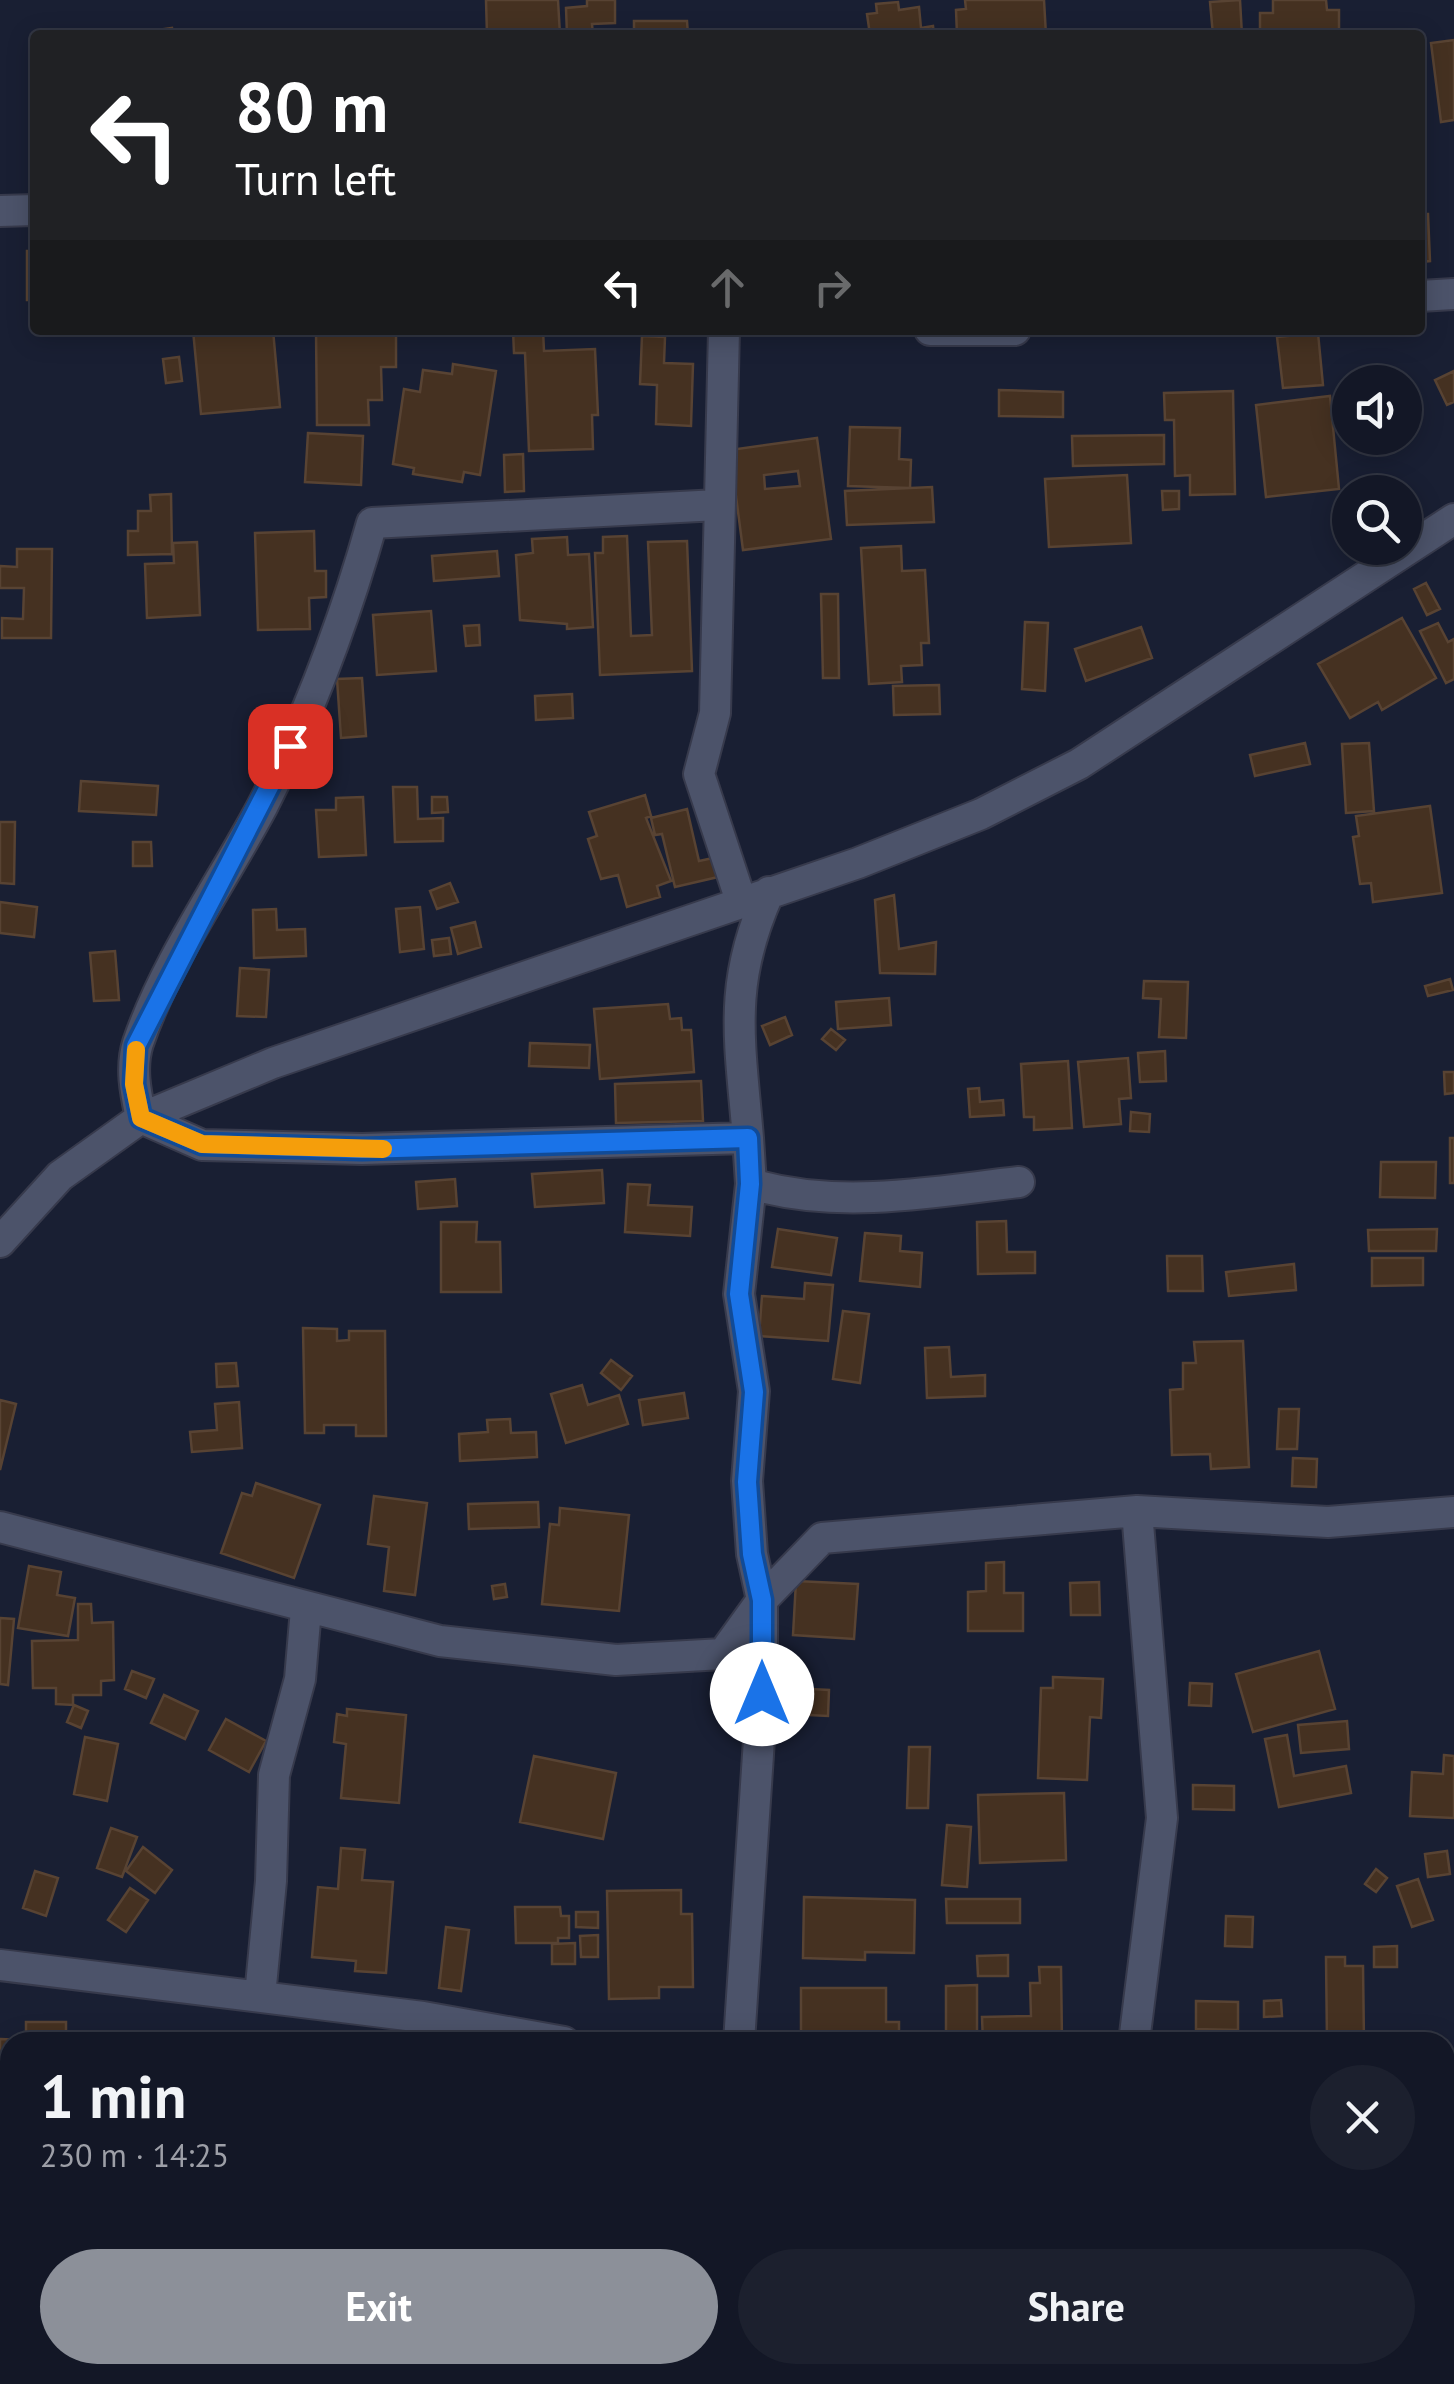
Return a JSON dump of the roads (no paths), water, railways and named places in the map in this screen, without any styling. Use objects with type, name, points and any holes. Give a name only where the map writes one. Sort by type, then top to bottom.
[{"type":"street","points":[[0,211],[30,210]]},
{"type":"street","points":[[1425,296],[1454,294]]},
{"type":"street","points":[[724,335],[715,713],[699,774],[755,896],[737,1000],[750,1184],[739,1294],[752,1363],[747,1482],[752,1554],[762,1600],[756,1850],[740,2032]]},
{"type":"street","points":[[141,1118],[134,1084],[136,1046],[318,688],[345,619],[372,523],[718,504]]},
{"type":"street","points":[[0,1242],[60,1176],[141,1118],[311,1050],[858,863],[981,814],[1079,764],[1454,519]]},
{"type":"street","points":[[141,1118],[202,1144],[362,1149],[748,1138]]},
{"type":"street","points":[[750,1184],[790,1196],[862,1200],[1019,1182]]},
{"type":"street","points":[[1135,2032],[1162,1818],[1137,1511]]},
{"type":"street","points":[[0,1528],[440,1641],[616,1660],[723,1654],[762,1600],[822,1538],[1137,1511],[1328,1522],[1454,1512]]},
{"type":"street","points":[[260,1996],[271,1882],[274,1775],[300,1679],[306,1609]]},
{"type":"street","points":[[0,1965],[423,2017],[508,2032]]}]
